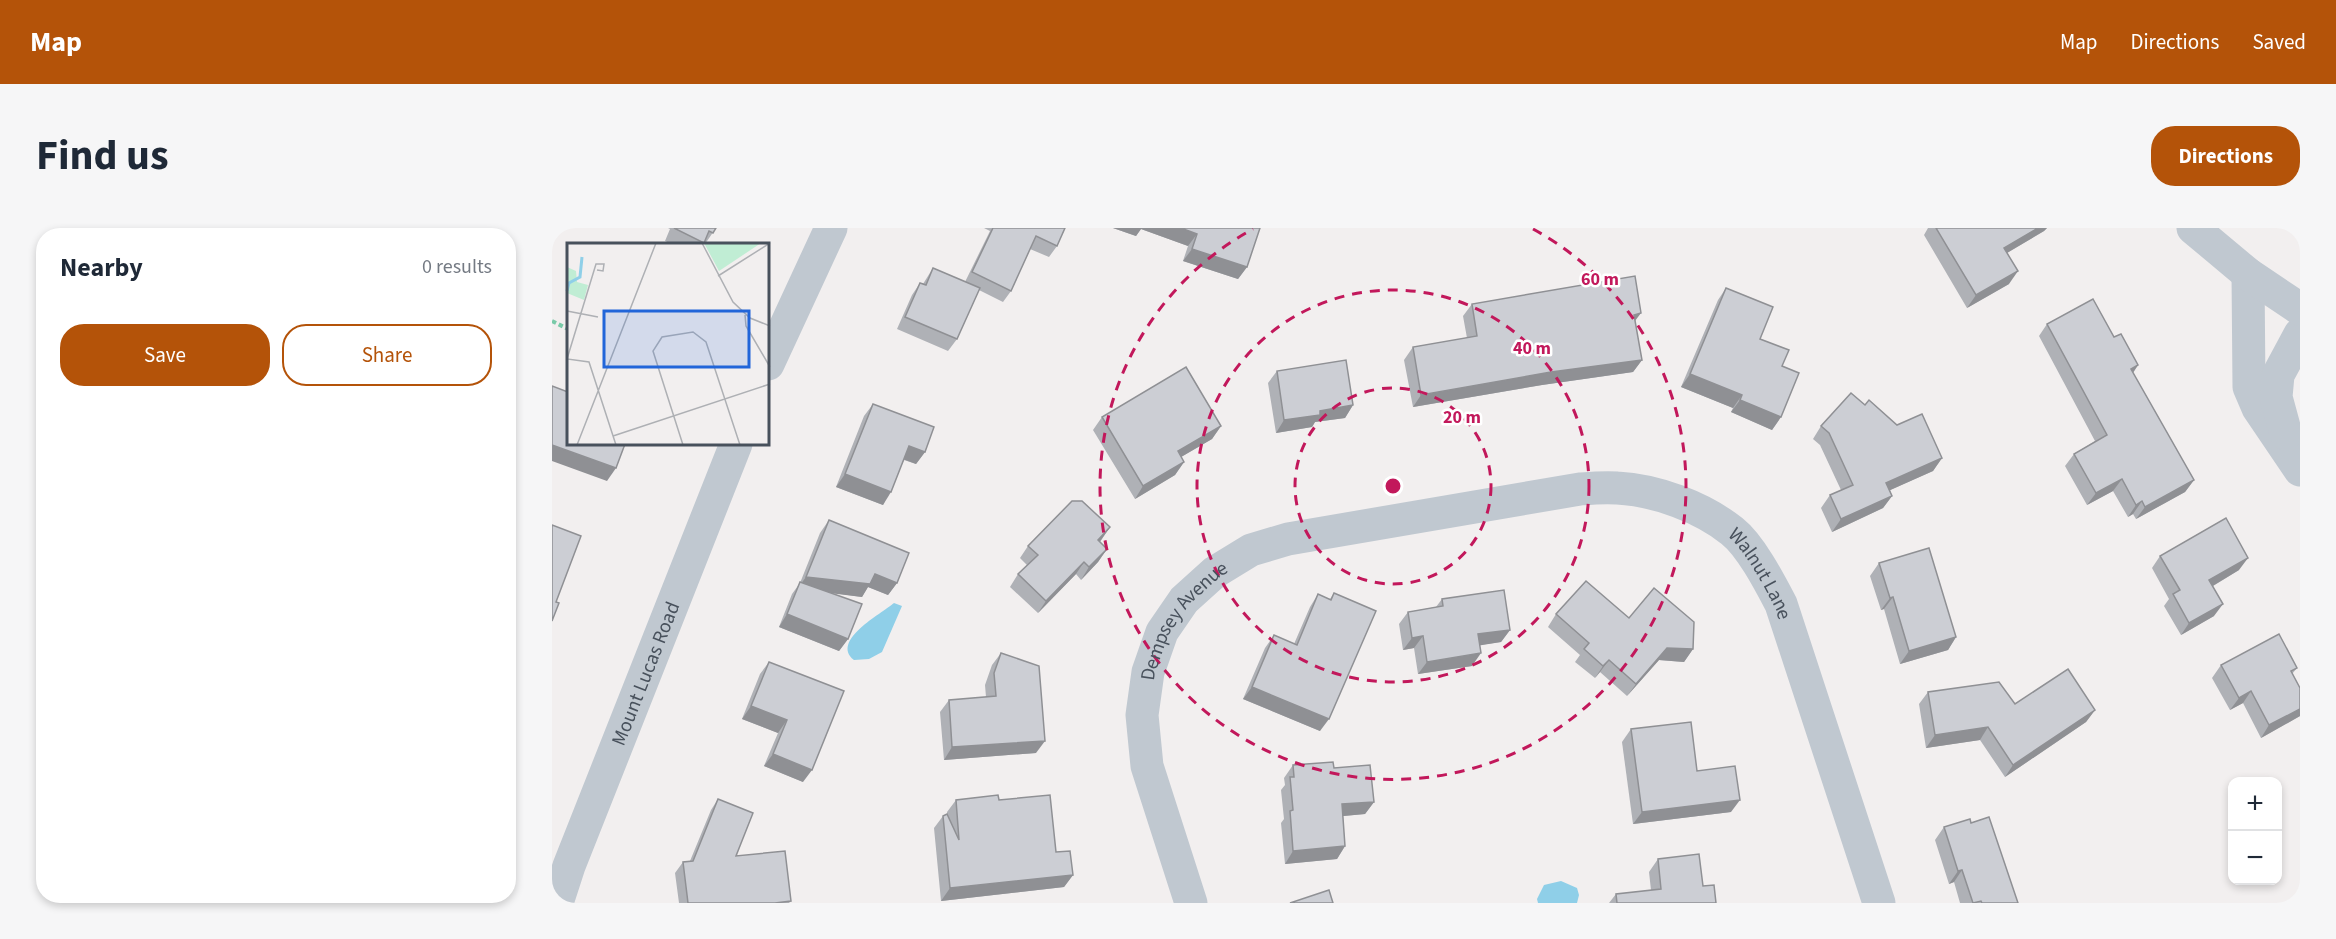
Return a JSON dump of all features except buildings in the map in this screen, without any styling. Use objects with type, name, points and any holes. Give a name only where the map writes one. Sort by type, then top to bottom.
[{"type":"street","points":[[770,360],[831,228]]},
{"type":"street","points":[[2193,228],[2248,274],[2300,309]]},
{"type":"street","points":[[2248,274],[2249,387],[2258,408],[2296,463]]},
{"type":"street","points":[[2296,463],[2276,397],[2278,375],[2300,334]]},
{"type":"street","name":"Mount Lucas Road","points":[[557,903],[560,866],[735,446]]},
{"type":"street","name":"Walnut Lane","points":[[1446,512],[1580,489],[1618,488],[1662,496],[1700,512],[1734,532],[1764,572],[1781,604],[1879,903]]},
{"type":"street","name":"Dempsey Avenue","points":[[1191,903],[1147,766],[1142,715],[1148,672],[1162,632],[1184,600],[1215,572],[1251,550],[1288,539],[1446,512]]},
{"type":"path","points":[[552,321],[567,328]]},
{"type":"water","points":[[894,603],[902,606],[882,652],[869,659],[854,660],[848,653],[848,645],[853,637],[860,628]]},
{"type":"water","points":[[1561,881],[1577,888],[1579,895],[1577,903],[1538,903],[1537,899],[1544,885]]}]
